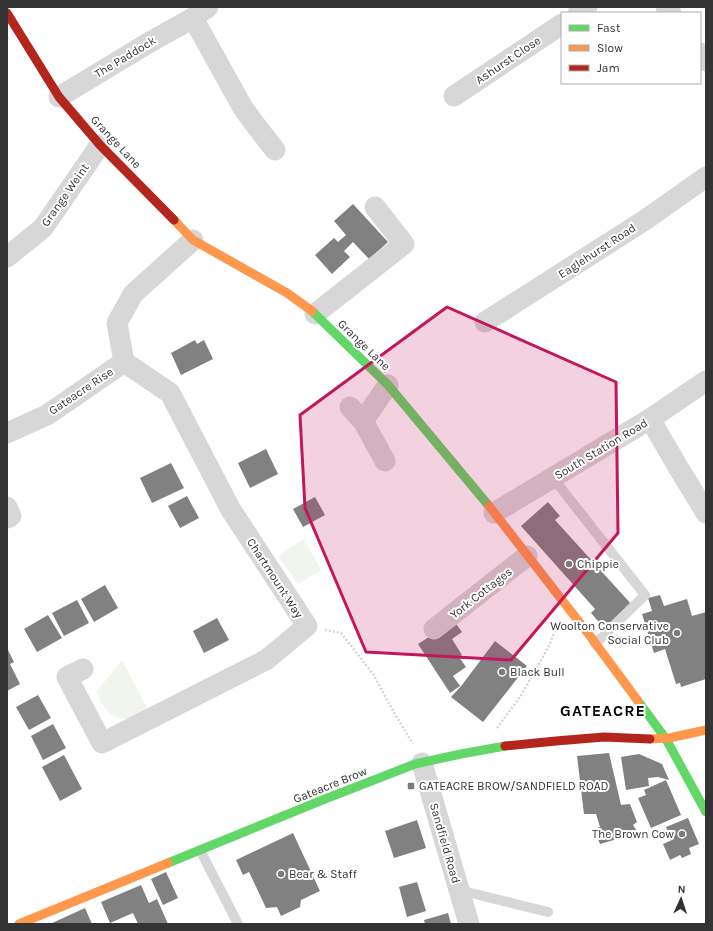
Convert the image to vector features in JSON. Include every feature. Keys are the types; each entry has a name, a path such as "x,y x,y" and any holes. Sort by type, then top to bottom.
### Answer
{"street":[{"name":"The Paddock","path":"59,97 200,12 243,108 275,150"},
{"name":"Grange Lane","path":"7,13 59,97 100,145 194,240 287,293 316,314 388,385 494,513 666,738 706,812"},
{"name":"Ashurst Close","path":"454,96 561,25"},
{"name":"Grange Weint","path":"7,257 43,228 100,145"},
{"name":"Eaglehurst Road","path":"486,322 645,220 706,177"},
{"path":"316,314 404,244 375,207"},
{"name":"Gateacre Rise","path":"7,433 47,415 124,362 117,323 133,294 194,240"},
{"name":"Chartmount Way","path":"83,669 67,676 102,743 266,660 307,626 231,510 170,393 124,362"},
{"name":"South Station Road","path":"494,513 650,419 706,381"},
{"path":"385,461 356,414 388,385"},
{"path":"650,419 706,513"},
{"path":"7,507 11,516 7,518"},
{"name":"York Cottages","path":"434,630 527,556"},
{"name":"Gateacre Brow","path":"19,924 324,799 415,764 419,756 428,760 515,745 605,737 666,738 706,730"},
{"name":"Sandfield Road","path":"419,756 468,924"}],"lane":[{"path":"553,478 645,595 595,644"},
{"path":"200,850 238,924"},
{"path":"459,890 548,912"}],"path":[{"path":"497,728 520,697 548,648 565,605"},
{"path":"307,626 341,633 373,674 419,756"}],"highlighted area":[{"path":"447,307 616,382 618,533 511,660 366,652 305,508 300,415"}],"shaded area":[{"path":"304,539 321,570 298,584 278,556"},
{"path":"122,660 147,708 136,716 129,718 116,717 106,710 97,691"}],"building":[{"path":"353,204 388,242 369,259 353,242 344,251 350,257 332,274 315,255 334,238 338,242 346,235 334,221"},
{"path":"195,340 197,344 204,340 213,359 181,375 171,353"},
{"path":"266,449 278,474 250,488 238,463"},
{"path":"171,463 184,488 152,503 140,478"},
{"path":"187,496 199,518 180,528 168,506"},
{"path":"315,497 325,515 303,527 293,509"},
{"path":"548,502 560,516 555,520 632,605 605,629 591,613 595,609 521,526"},
{"path":"105,585 118,608 94,622 81,599"},
{"name":"Woolton Conservative Social Club","path":"660,595 664,606 687,599 692,616 706,612 706,679 681,687 680,683 676,684 665,649 654,653 642,614 652,611 648,598"},
{"path":"77,600 89,623 64,636 52,613"},
{"path":"48,615 62,638 37,652 24,629"},
{"path":"217,618 229,640 204,653 193,631"},
{"path":"454,621 462,632 452,639 462,655 459,657 466,667 453,676 460,686 450,693 418,644"},
{"path":"495,641 527,666 483,722 451,697 462,685"},
{"path":"7,648 14,662 10,664 20,684 7,691"},
{"path":"38,695 51,718 29,730 16,707"},
{"path":"53,724 66,748 43,760 31,736"},
{"path":"609,753 621,805 630,804 637,822 633,825 638,833 600,844 594,829 600,827 596,814 584,814 577,756"},
{"path":"639,754 662,764 669,780 658,777 648,778 649,786 626,790 621,757"},
{"path":"64,755 82,789 60,801 42,767"},
{"path":"666,780 681,815 651,828 638,798 646,795 644,790"},
{"name":"The Brown Cow","path":"688,818 699,844 689,848 691,854 682,858 680,855 670,860 663,844 672,840 666,827"},
{"path":"417,820 426,848 394,858 385,831"},
{"name":"Bear & Staff","path":"293,833 320,891 301,900 300,907 281,916 277,907 266,908 249,872 243,875 236,860"},
{"path":"166,872 178,898 163,905 151,879"},
{"path":"417,882 426,911 407,917 399,887"},
{"path":"141,885 149,903 157,899 168,924 138,924 133,913 110,923 101,902"},
{"path":"85,908 92,924 50,924"},
{"path":"448,913 451,924 425,924 424,920"}],"traffic: fast":[{"path":"312,311 388,385 489,506"},
{"path":"638,701 666,739 706,812"},
{"path":"168,863 415,764 505,746"}],"traffic: slow":[{"path":"174,220 193,240 287,293 312,311"},
{"path":"489,506 590,636 638,701"},
{"path":"650,739 669,738 706,730"},
{"path":"19,924 168,863"}],"traffic: jam":[{"path":"7,13 59,97 100,145 174,220"},
{"path":"505,746 604,737 650,739"}],"place":[{"name":"Chippie","path":"569,564"},
{"name":"Woolton Conservative Social Club","path":"677,633"},
{"name":"Black Bull","path":"502,672"},
{"name":"GATEACRE BROW/SANDFIELD ROAD","path":"411,786"},
{"name":"The Brown Cow","path":"682,834"},
{"name":"Bear & Staff","path":"281,874"}],"district":[{"name":"GATEACRE","path":"603,710"}]}
